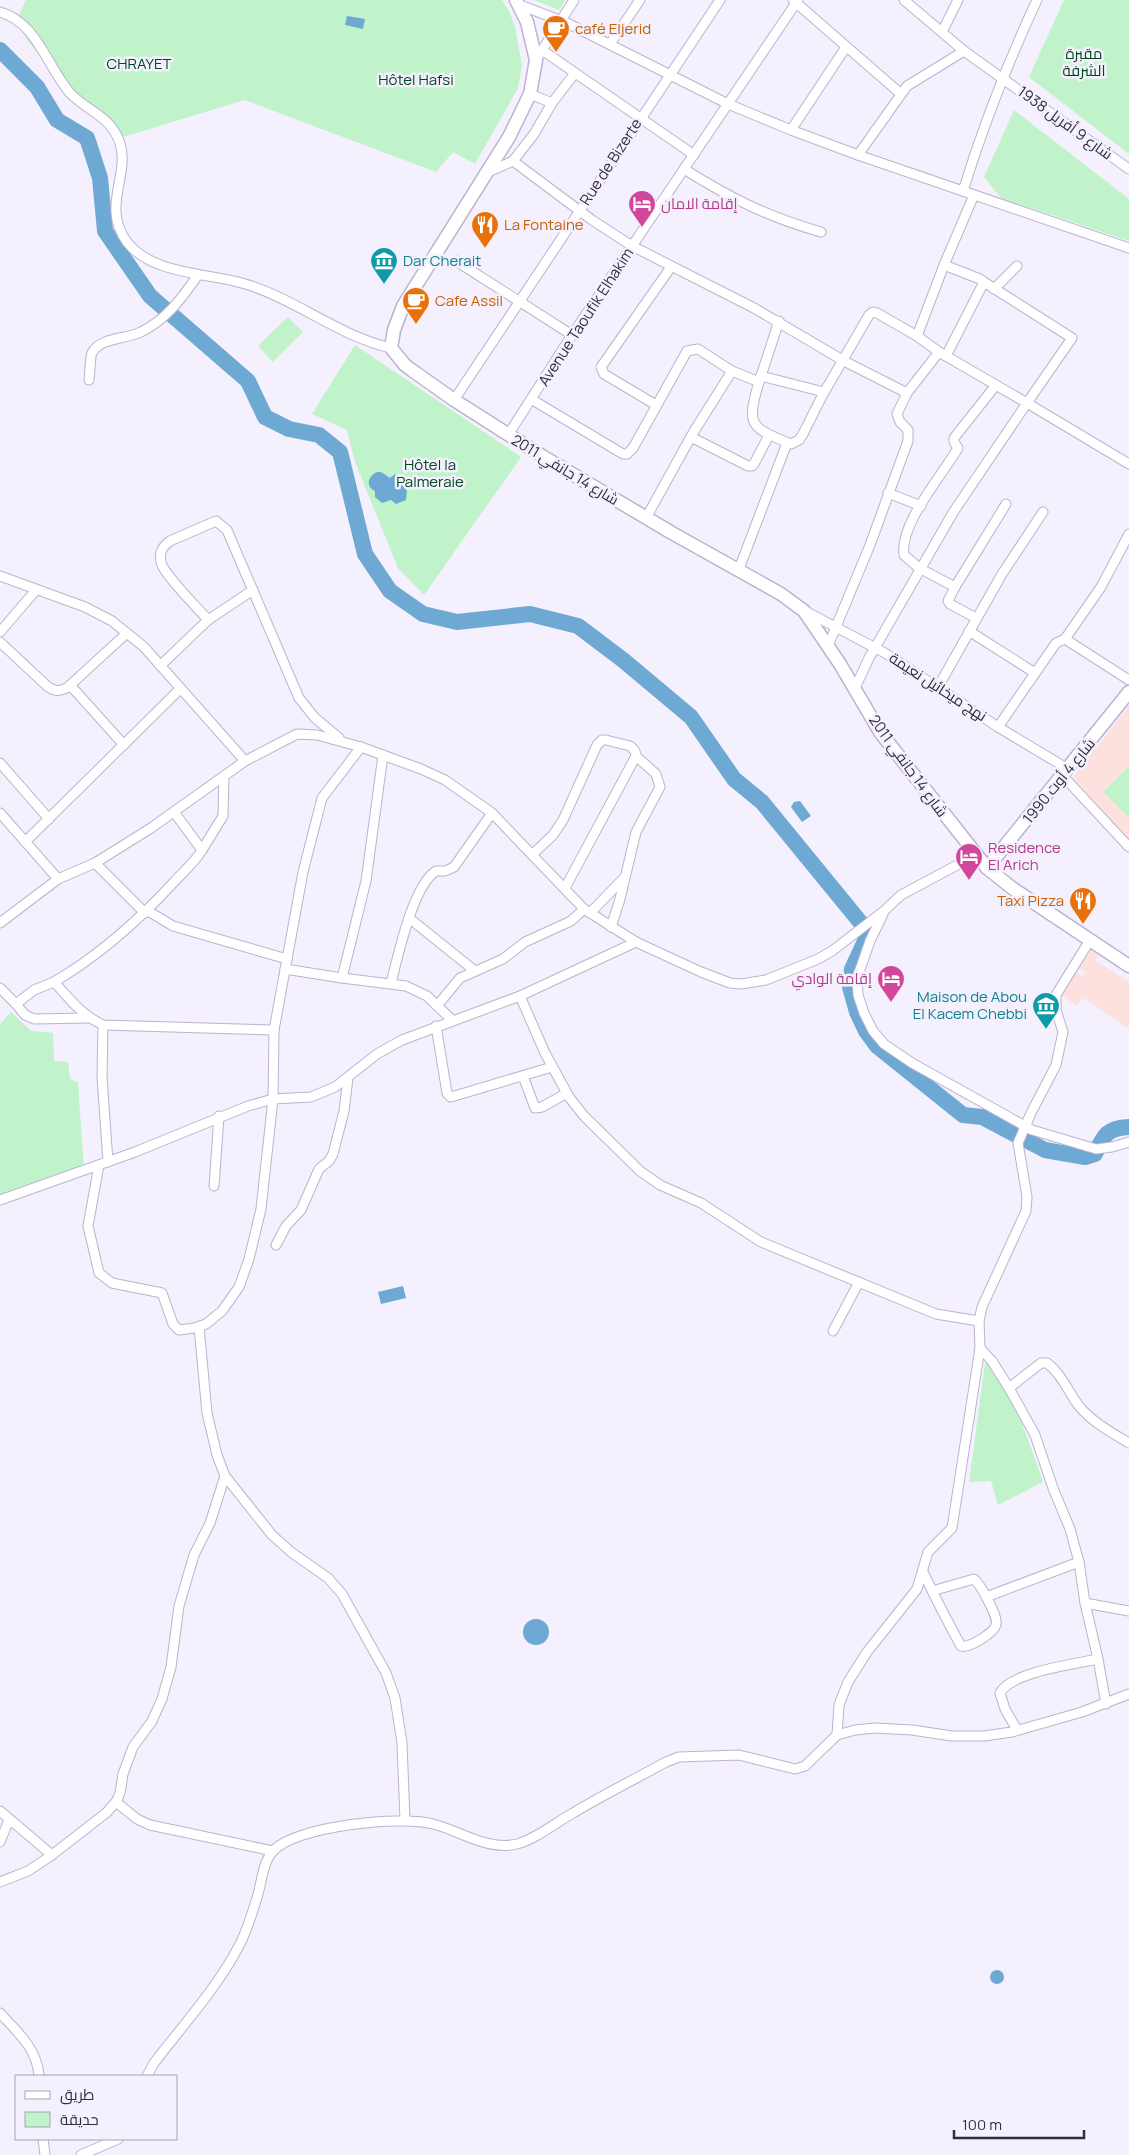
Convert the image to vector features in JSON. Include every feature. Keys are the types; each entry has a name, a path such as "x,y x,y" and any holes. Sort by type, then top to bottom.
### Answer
{"main road":[{"path":"391,348 394,330 403,306 509,137 530,94 539,55 518,2"},
{"name":"شارع 14 جانفي 2011","path":"391,348 405,365 508,435 646,518 782,594 804,611 828,646 880,732 977,857 1012,888 1129,966"},
{"name":"شارع 4 أوت 1990","path":"991,871 1129,692"}],"street":[{"path":"574,0 539,55 575,73 694,155"},
{"path":"610,44 640,0"},
{"name":"Rue de Bizerte","path":"454,400 640,117 720,0"},
{"name":"شارع 9 أفريل 1938","path":"904,0 964,51 1129,169"},
{"path":"942,32 958,0"},
{"path":"963,191 1002,77 1037,0"},
{"path":"796,1 901,94"},
{"name":"Avenue Taoufik Elhakim","path":"508,435 572,335 796,1"},
{"path":"518,2 610,44 728,104 790,130 858,156 1129,248"},
{"path":"0,12 22,23 39,45 61,82 72,95 104,118 115,134 122,156 116,196 118,226 127,242 136,252 146,259 198,275 241,283 270,293 359,338 391,348"},
{"path":"790,130 846,47"},
{"path":"858,156 908,86 964,51"},
{"path":"486,173 513,161 534,134 552,103 575,73"},
{"path":"530,94 552,103"},
{"path":"513,161 579,210 632,246 779,321 844,361 908,394"},
{"path":"684,168 724,194 764,214 821,232"},
{"path":"917,336 944,265 974,195"},
{"path":"456,261 572,335"},
{"path":"854,688 875,647 954,511 1072,338 980,279 944,265"},
{"path":"656,405 604,374 601,367 670,266"},
{"path":"994,289 1017,266"},
{"path":"89,380 92,354 98,347 140,333 162,320 180,302 198,275"},
{"path":"828,646 908,441 908,430 900,422 897,414 908,394 962,328 984,282"},
{"path":"779,321 760,379 752,412 757,428 787,443 791,444 799,440 866,318 873,312 917,336 942,354 1129,464"},
{"path":"531,399 623,454 627,454 633,448 683,358 691,349 702,351 732,371 760,379 824,392"},
{"path":"646,518 691,437 732,371"},
{"path":"955,587 907,560 902,548 903,541 921,506 958,448 954,438 996,385"},
{"path":"691,437 748,466 752,466 769,435"},
{"path":"739,569 787,443"},
{"path":"888,493 921,506"},
{"path":"976,618 950,604 948,601 1006,504"},
{"path":"938,687 1002,574 1043,512"},
{"path":"208,620 162,568 160,552 163,546 216,520 227,530 299,698 314,718 346,743"},
{"path":"998,727 1056,643 1065,639 1100,587 1129,534"},
{"path":"0,576 85,607 112,621 128,633 245,761"},
{"path":"0,632 36,590"},
{"path":"160,666 208,620 253,590"},
{"name":"نهج ميخائيل نعيمة","path":"804,611 875,647 1065,773 1129,848"},
{"path":"969,631 1035,673"},
{"path":"0,642 54,690 59,691 70,685 128,633"},
{"path":"1065,639 1129,680"},
{"path":"70,685 124,745"},
{"path":"25,842 180,689"},
{"path":"2,918 58,879 95,863 174,812 245,761 297,734 317,735 361,747 445,780 492,813 587,911 636,942 716,978 741,984 766,980 796,969 832,951 884,911 901,895 961,863 977,857"},
{"path":"533,854 553,835 563,820 597,745 602,740 630,746 635,751 636,756 656,774 660,787 636,832 611,927"},
{"path":"99,1165 88,1226 99,1273 112,1283 162,1293 176,1328 199,1327 213,1320 231,1300 239,1287 250,1258 261,1209 273,1099 274,1030 286,959 320,805 326,792 361,747"},
{"path":"342,978 366,881 383,755"},
{"path":"565,888 636,756"},
{"path":"0,763 49,819"},
{"path":"16,1004 34,990 54,982 85,963 116,939 146,912 197,858 223,816 224,776"},
{"path":"174,812 202,850"},
{"path":"391,983 409,918 430,875 436,871 450,870 454,866 492,813"},
{"path":"2,820 25,842 58,879"},
{"path":"95,863 146,912 173,926 286,959"},
{"path":"437,1006 457,981 503,959 521,945 587,911 624,878"},
{"path":"884,911 870,941 857,978 858,995 873,1031 884,1044 1023,1130 1096,1149 1129,1142"},
{"path":"409,918 475,971"},
{"path":"837,1735 839,1705 848,1682 867,1652 917,1589 923,1572 925,1557 949,1533 954,1521 980,1348 979,1320 985,1296 1026,1211 1027,1197 1018,1144 1023,1130 1056,1065 1063,1032 1056,1010 1056,995 1090,940"},
{"path":"0,1200 108,1162 219,1116 273,1099 311,1097 348,1078 386,1048 436,1026 520,996 636,942"},
{"path":"285,969 391,983 418,991 452,1020"},
{"path":"54,982 88,1018 103,1025 274,1030"},
{"path":"0,988 25,1016 34,1019 88,1018"},
{"path":"520,996 552,1067 567,1094 584,1116 627,1159 660,1185 692,1198 761,1242 936,1314 979,1320"},
{"path":"103,1025 102,1104 108,1162"},
{"path":"436,1026 448,1096 455,1096 552,1067"},
{"path":"523,1076 535,1108 542,1107 567,1094"},
{"path":"276,1246 286,1226 301,1210 320,1169 329,1161 333,1154 344,1110 348,1078"},
{"path":"214,1186 219,1116"},
{"path":"833,1331 859,1282"},
{"path":"199,1327 207,1413 224,1476 272,1536 328,1578 342,1594 386,1673 395,1698 402,1743 405,1820"},
{"path":"980,1348 992,1361 1035,1435 1052,1488 1070,1529 1079,1562 1085,1603 1106,1704"},
{"path":"1009,1388 1041,1363 1047,1363 1057,1372 1080,1408 1095,1421 1129,1443"},
{"path":"1,1879 28,1871 106,1813 116,1802 120,1793 123,1774 133,1747 152,1721 162,1699 171,1667 182,1598 194,1555 210,1523 224,1476"},
{"path":"986,1598 1079,1562"},
{"path":"923,1572 932,1592 963,1647 971,1646 997,1624 978,1582 974,1579 932,1592"},
{"path":"1085,1603 1129,1611"},
{"path":"1018,1730 1000,1693 1009,1682 1028,1674 1098,1659"},
{"path":"148,2075 154,2063 224,1971 240,1945 248,1928 268,1858 273,1851 290,1840 323,1830 369,1822 405,1820 432,1823 502,1846 519,1843 672,1759 738,1755 795,1769 805,1766 837,1735 855,1730 874,1728 912,1730 952,1736 984,1736 1018,1730 1106,1704 1129,1694"},
{"path":"116,1802 137,1819 150,1825 273,1851"},
{"path":"0,1811 52,1854"},
{"path":"0,1842 9,1820"},
{"path":"0,2013 30,2046 39,2075"},
{"path":"43,2140 45,2155"},
{"path":"81,2155 116,2140"}],"shaded area":[{"path":"1129,706 1129,841 1073,777"},
{"path":"1091,950 1098,955 1095,960 1129,982 1129,1029 1083,998 1077,1006 1061,995 1076,972 1083,977 1086,972 1079,968"}],"green space":[{"path":"26,0 502,0 509,11 515,27 522,65 518,88 475,164 453,152 436,172 245,100 113,140 110,131 58,80 25,37 16,20"},
{"path":"534,0 565,0 559,10"},
{"name":"مقبرة الشرفة","path":"1064,0 1129,0 1129,154 1029,77"},
{"path":"1014,110 1129,199 1129,241 1001,198 984,177"},
{"path":"288,317 303,332 273,362 258,346"},
{"name":"Hôtel la Palmeraie","path":"355,345 521,457 424,595 398,568 355,462 347,430 312,414"},
{"path":"1129,766 1129,818 1103,792"},
{"path":"11,1012 31,1031 53,1033 54,1061 68,1062 70,1079 78,1082 84,1171 0,1204 0,1024"},
{"path":"985,1363 991,1366 1021,1420 1043,1482 998,1505 991,1481 969,1482"}],"water":[{"path":"347,16 365,19 363,29 345,25"},
{"path":"381,472 390,478 395,474 400,478 397,483 403,485 407,491 406,500 396,504 391,500 382,503 375,497 375,491 370,486 369,481 371,476"},
{"path":"800,801 811,816 802,822 791,807 794,802"},
{"path":"403,1286 406,1298 381,1304 378,1292"},
{"path":"536,1619 546,1622 549,1632 546,1642 536,1645 526,1642 523,1632 526,1622"},
{"path":"997,1970 1002,1972 1004,1977 1002,1982 997,1984 992,1982 990,1977 992,1972"}],"waterway":[{"path":"0,50 37,87 57,120 87,138 100,178 105,231 150,296 248,381 265,417 289,429 319,435 340,452 365,554 390,591 423,614 457,622 530,614 578,626 623,660 691,717 734,779 762,802 861,923 865,932 865,941 852,969 850,987 857,1012 866,1031 877,1046 963,1115 982,1117 1045,1150 1085,1157 1095,1154 1104,1137 1111,1131 1129,1127"}],"place":[{"name":"café Eljerid","path":"556,53"},
{"name":"إقامة الامان","path":"642,228"},
{"name":"La Fontaine","path":"485,249"},
{"name":"Dar Cherait","path":"384,285"},
{"name":"Cafe Assil","path":"416,325"},
{"name":"Residence El Arich","path":"969,881"},
{"name":"Taxi Pizza","path":"1083,925"},
{"name":"إقامة الوادي","path":"891,1003"},
{"name":"Maison de Abou El Kacem Chebbi","path":"1046,1030"}],"park label":[{"name":"CHRAYET","path":"139,64"},
{"name":"Hôtel Hafsi","path":"416,80"}]}
